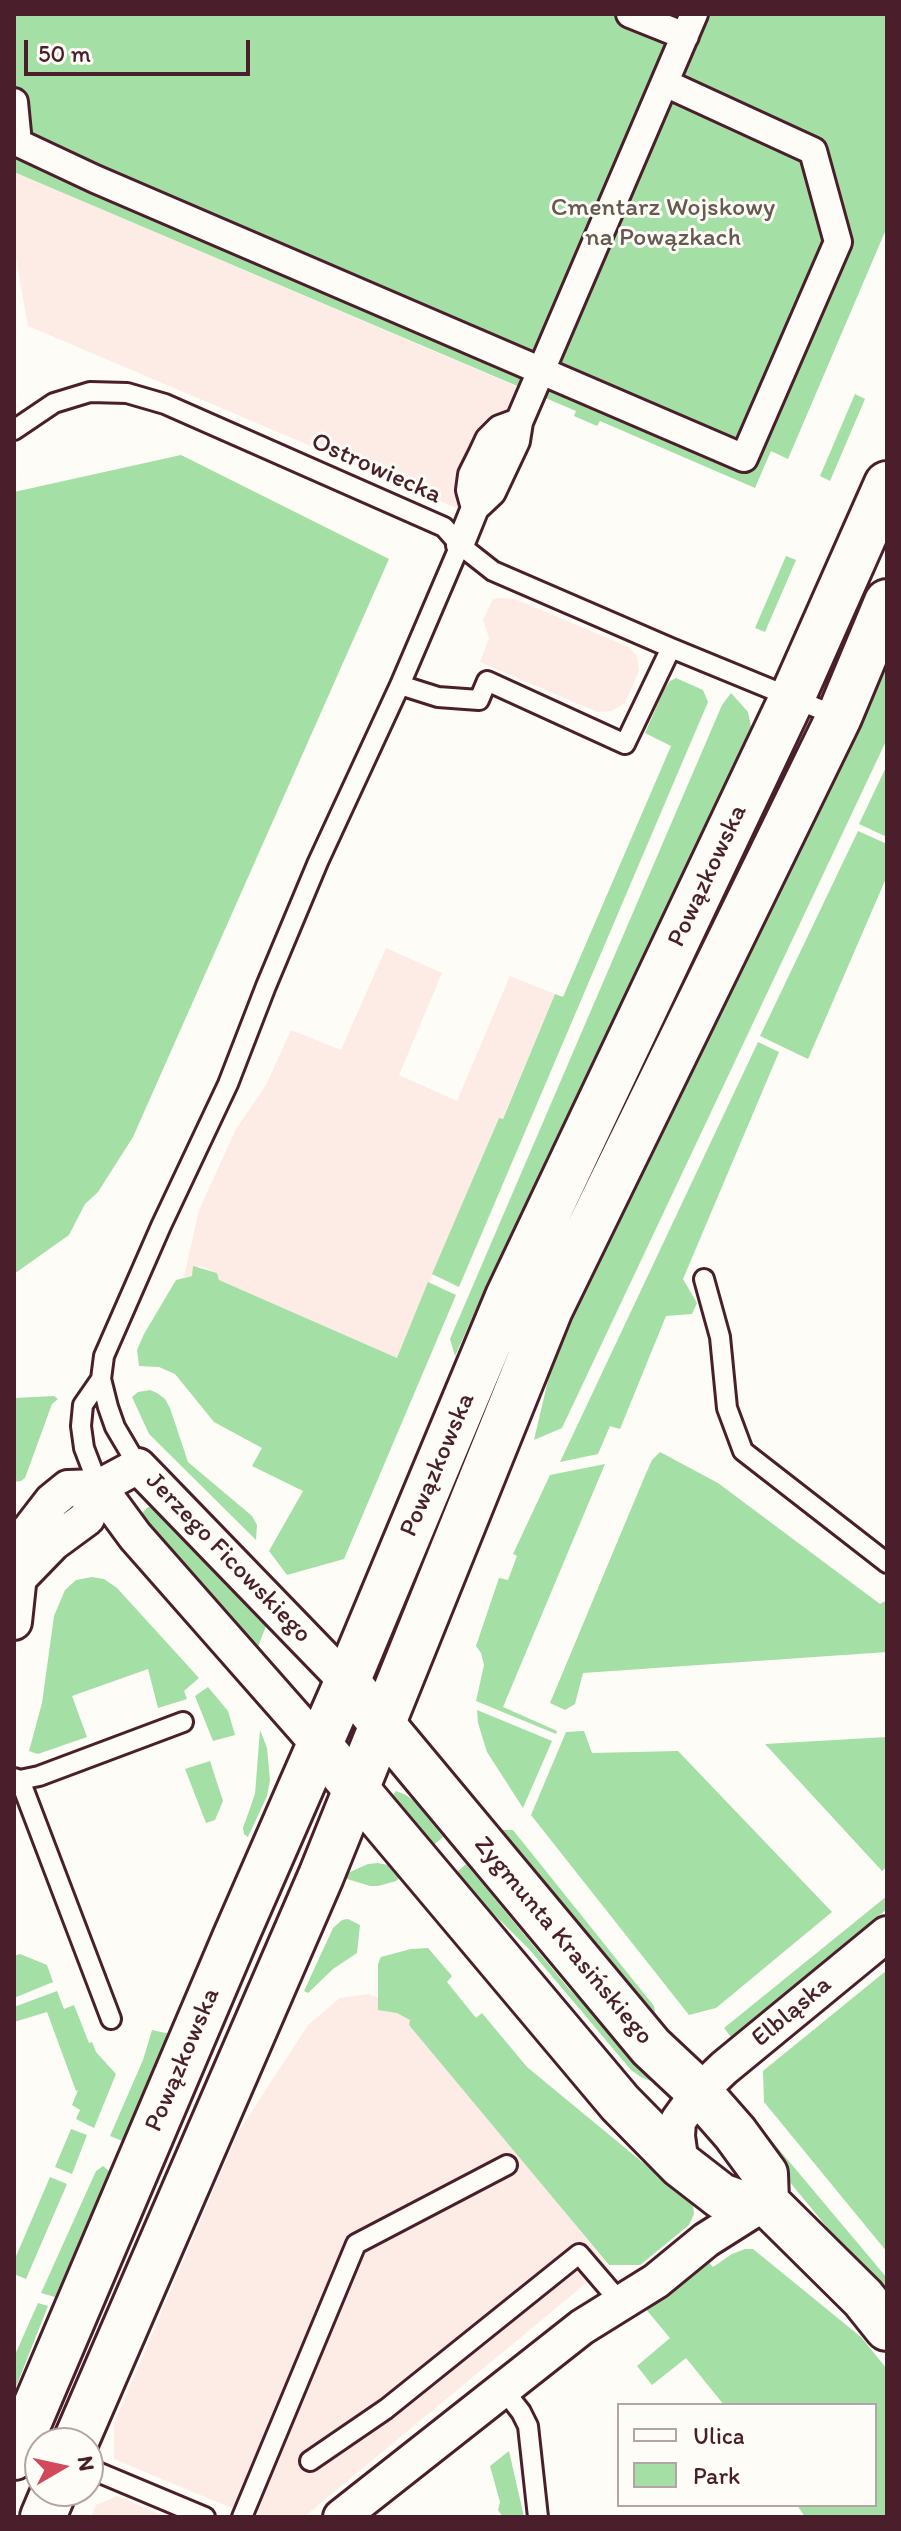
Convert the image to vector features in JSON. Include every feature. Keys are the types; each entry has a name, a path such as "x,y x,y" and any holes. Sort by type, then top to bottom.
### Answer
{"main road":[{"name":"Powązkowska","path":"14,2457 347,1682 508,1297 792,698 887,484"},
{"name":"Powązkowska","path":"82,2427 356,1791 550,1309 839,717 887,602"},
{"name":"Zygmunta Krasińskiego","path":"347,1682 651,2047 699,2092 735,2133 765,2174 766,2202"},
{"path":"319,1745 620,2103 681,2165 721,2196 743,2204 766,2202 863,2298 887,2328"}],"street":[{"path":"460,545 475,508 492,492 516,441 519,422 690,25 630,14"},
{"path":"14,102 16,142 95,179 744,458 838,242 813,151 665,83"},
{"name":"Jerzego Ficowskiego","path":"319,1745 135,1536 99,1487 138,1466 347,1682"},
{"path":"14,1622 21,1576 53,1543 87,1518 99,1487"},
{"name":"Elbląska","path":"699,2092 887,1934"},
{"path":"558,2030 598,2060 619,2086 640,2103 670,2111 699,2092"},
{"path":"681,2165 678,2121 699,2092"},
{"path":"341,2517 582,2327 656,2281 706,2240 766,2202"}],"lane":[{"name":"Ostrowiecka","path":"14,430 54,403 90,392 127,393 165,404 444,527 460,545 493,571 839,717"},
{"path":"138,1466 115,1427 101,1379 104,1356 228,1084 318,862 400,685 460,545"},
{"path":"400,685 438,697 479,700 487,681 625,744 671,648"},
{"path":"704,1279 720,1337 727,1408 743,1451 887,1563"},
{"path":"99,1487 84,1448 81,1426 83,1405 101,1379"},
{"path":"111,2019 17,1779 39,1776 183,1722"},
{"path":"242,2517 356,2244 507,2165"},
{"path":"310,2461 386,2409 579,2254 621,2303"},
{"path":"503,2389 528,2426 538,2517"},
{"path":"104,2475 205,2517"}],"shaded area":[{"path":"14,172 520,388 459,509 28,326 14,248"},
{"path":"493,599 515,599 629,647 637,656 639,671 625,703 612,711 597,712 480,662 489,638 483,620"},
{"path":"386,948 442,973 399,1075 457,1101 510,976 555,994 502,1120 498,1119 398,1359 219,1280 217,1273 206,1268 199,1266 192,1276 184,1277 199,1210 236,1129 266,1085 291,1030 341,1050"},
{"path":"369,1994 412,2013 514,2150 608,2265 304,2517 253,2517 114,2459 114,2424 239,2131 308,2025 340,1998"},
{"path":"117,2496 166,2517 91,2517 95,2507 104,2507 104,2502"}],"green space":[{"name":"Cmentarz Wojskowy na Powązkach","path":"14,14 887,14 887,227 788,459 771,451 755,488 600,421 597,426 574,416 576,411 14,172"},
{"path":"855,394 865,399 830,481 820,476"},
{"path":"181,455 389,559 133,1137 98,1192 85,1204 69,1235 14,1274 14,492"},
{"path":"786,556 796,560 765,632 755,628"},
{"path":"887,652 887,739 562,1428 534,1440 553,1359 566,1325"},
{"path":"676,678 703,690 708,702 459,1287 432,1274 499,1118 503,1119 555,994 563,997 671,746 645,733 664,690"},
{"path":"731,693 748,712 752,732 750,743 455,1356 450,1339 722,705"},
{"path":"887,765 887,837 859,824"},
{"path":"858,831 887,844 887,876 808,1059 760,1036"},
{"path":"758,1042 779,1052 683,1279 697,1303 692,1314 666,1316 620,1429 610,1426 598,1454 560,1462"},
{"path":"193,1266 217,1273 219,1280 397,1358 428,1282 456,1295 344,1559 287,1575 269,1551 303,1491 252,1466 262,1448 214,1422 175,1374 159,1367 139,1366 137,1350 144,1334 176,1280 192,1276"},
{"path":"150,1390 165,1399 170,1408 188,1462 252,1516 257,1525 256,1540 149,1434 132,1397 138,1392"},
{"path":"54,1396 58,1399 52,1404 25,1478 14,1482 14,1398"},
{"path":"660,1452 718,1483 880,1604 887,1600 887,1652 583,1673 575,1704 565,1710 550,1703 644,1478 652,1460"},
{"path":"605,1464 503,1707 557,1731 556,1734 476,1701 484,1665 476,1646 499,1578 508,1580 517,1556 513,1554 550,1475"},
{"path":"148,1507 156,1508 269,1618 258,1647 144,1520 143,1512"},
{"path":"92,1577 104,1579 117,1588 199,1678 184,1691 187,1699 158,1708 148,1669 72,1696 87,1737 38,1754 29,1751 42,1703 54,1616 65,1590 76,1580"},
{"path":"208,1687 228,1711 235,1735 213,1741 195,1696"},
{"path":"477,1710 552,1741 523,1808 487,1752"},
{"path":"260,1730 267,1748 270,1780 267,1796 248,1837 243,1828 255,1794"},
{"path":"584,1731 592,1753 678,1751 832,1912 716,2008 689,2015 531,1815 566,1732"},
{"path":"887,1737 887,1867 882,1871 765,1744"},
{"path":"210,1761 223,1801 215,1820 206,1823 185,1769"},
{"path":"396,1791 414,1801 443,1837 430,1848 394,1800"},
{"path":"513,1830 654,2006 657,2024 499,1832"},
{"path":"378,1863 405,1873 396,1881 378,1886 344,1878 368,1864"},
{"path":"466,1864 569,1989 660,2085 631,2070 529,1949 454,1875"},
{"path":"887,1896 887,1909 731,2037 724,2028"},
{"path":"348,1919 360,1925 357,1953 333,1969 308,1993 304,1991 333,1928"},
{"path":"428,1948 452,1976 447,1982 476,2018 482,2013 527,2067 693,2204 694,2214 689,2225 640,2265 609,2265 409,2025 410,2020 397,2013 378,2010 378,1964 381,1957"},
{"path":"20,1954 47,1965 53,1982 14,1998 14,1956"},
{"path":"887,1970 887,2252 764,2102 763,2071"},
{"path":"57,1991 64,2009 74,2005 89,2043 92,2042 96,2052 116,2074 94,2128 76,2119 80,2110 72,2105 78,2090 47,2012 14,2022 14,2007"},
{"path":"152,2030 170,2034 160,2075 130,2144 110,2136 143,2060"},
{"path":"761,2128 887,2278 887,2300 751,2135"},
{"path":"71,2129 87,2135 72,2174 55,2167"},
{"path":"103,2166 109,2171 55,2297 41,2293 96,2171"},
{"path":"50,2177 67,2184 26,2279 14,2274 14,2261"},
{"path":"753,2249 861,2337 887,2369 887,2517 805,2517 798,2507 877,2507 877,2403 722,2403 686,2358 652,2385 637,2366 670,2338 644,2307 706,2259 713,2267 732,2254"},
{"path":"38,2303 48,2306 14,2392 14,2357"},
{"path":"509,2451 524,2517 503,2517 498,2510 500,2502 490,2466"}]}
